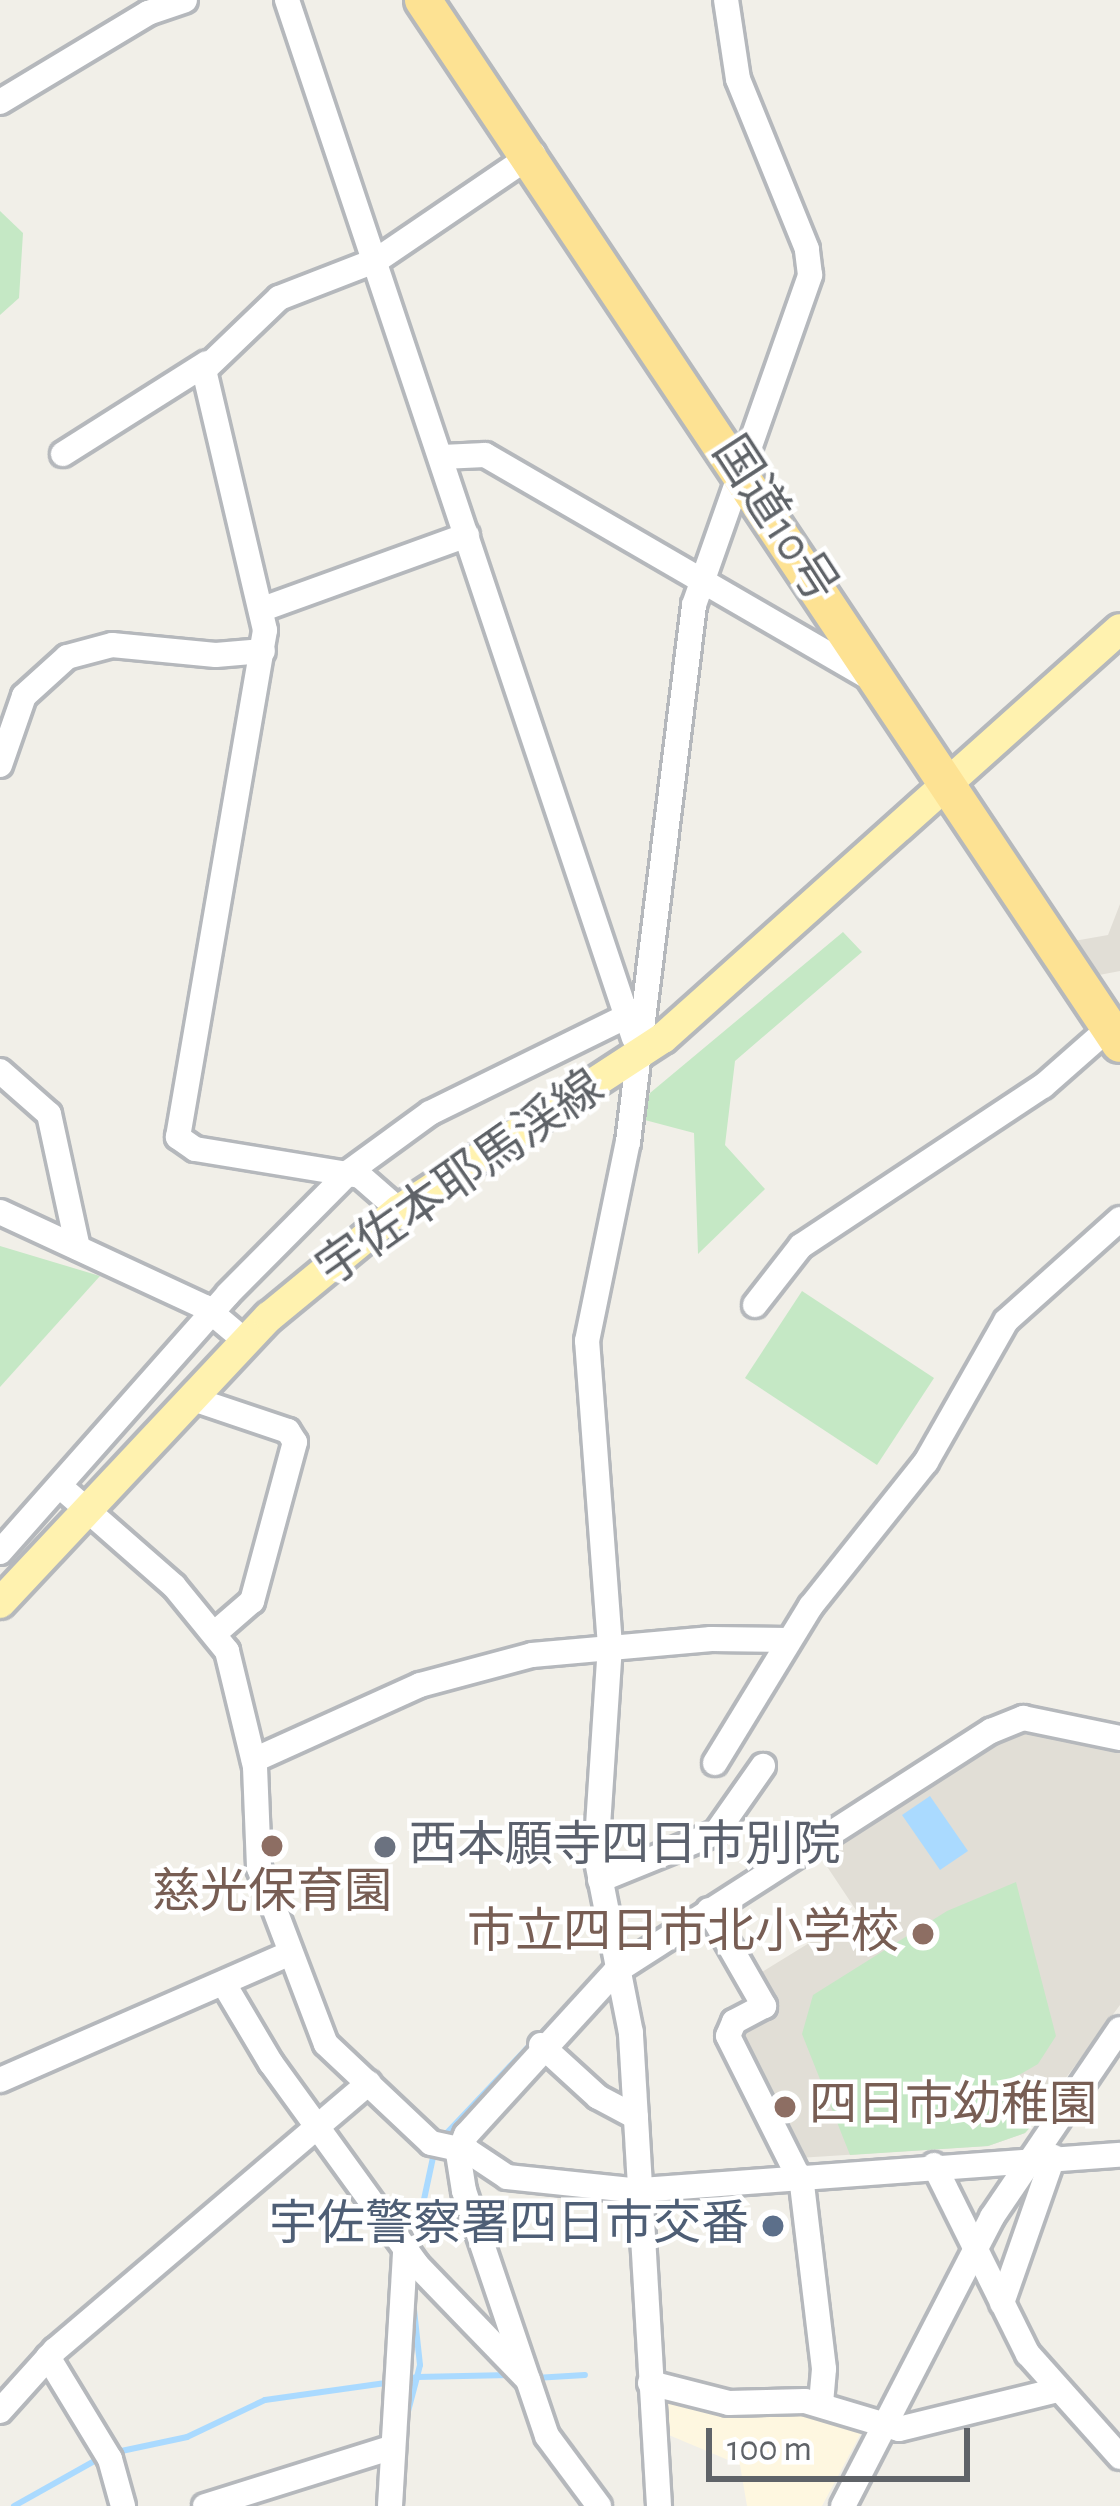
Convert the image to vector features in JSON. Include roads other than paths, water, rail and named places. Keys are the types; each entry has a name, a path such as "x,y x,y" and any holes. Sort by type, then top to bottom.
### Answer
{"highway":[{"name":"国道10号","path":"423,0 533,154 1114,1036"}],"main road":[{"name":"宇佐本耶馬渓線","path":"0,1603 244,1340 399,1210 637,1058 950,786 1120,628"}],"street":[{"path":"0,102 86,57 139,18 185,0"},
{"path":"287,0 628,1015 637,1058"},
{"path":"659,2506 636,2117 621,1959 600,1880 595,1832 610,1646 587,1341 628,1142 700,584 810,260 738,79 726,0"},
{"path":"64,454 207,363 278,298 376,260 533,154"},
{"path":"207,363 204,377 263,609 263,651 176,1126 195,1149 349,1172 380,1187 399,1210"},
{"path":"442,457 485,455 700,584 884,686"},
{"path":"263,609 467,535"},
{"path":"0,765 24,696 67,657 112,645 216,655 263,651"},
{"path":"0,1552 62,1488 214,1312 349,1172 430,1113 628,1015"},
{"path":"754,1305 801,1246 844,1222 1114,1036"},
{"path":"0,1071 50,1114 78,1248"},
{"path":"0,1212 214,1312 244,1340"},
{"path":"715,1763 789,1640 926,1462 1006,1321 1120,1219"},
{"path":"190,1398 288,1431 295,1442 252,1601 215,1634"},
{"path":"62,1488 215,1634 235,1673 254,1760 259,1868 320,2034 425,2140 459,2151 512,2179 640,2191 934,2164 1120,2155"},
{"path":"254,1760 420,1684 532,1655 610,1646 789,1640"},
{"path":"599,2506 557,2457 464,2191 459,2151 541,2045 621,1959 709,1910 1009,1721 1120,1738"},
{"path":"600,1880 716,1833 764,1766"},
{"path":"709,1910 764,2006 734,2022 728,2036 800,2176 824,2369 821,2405"},
{"path":"0,2080 289,1954"},
{"path":"224,1984 406,2250 531,2383"},
{"path":"843,2506 975,2248 1041,2157 1120,2029"},
{"path":"541,2045 598,2097 636,2117"},
{"path":"0,2411 47,2357 369,2083"},
{"path":"1002,2303 1041,2157"},
{"path":"934,2164 1002,2303 1058,2390 1120,2457"},
{"path":"390,2506 390,2448 404,2361 406,2250"},
{"path":"47,2357 110,2458 123,2506"},
{"path":"650,2383 729,2404 821,2405 885,2427 992,2412 1058,2390"},
{"path":"205,2506 390,2448"}],"water":[{"path":"930,1796 968,1851 940,1870 902,1815"}],"waterway":[{"path":"443,2137 603,1968"},
{"path":"414,2246 434,2153"},
{"path":"406,2379 417,2377 420,2365 413,2301"},
{"path":"406,2419 417,2377 510,2375"},
{"path":"535,2378 585,2375"},
{"path":"112,2453 187,2437 265,2400 393,2382"},
{"path":"14,2506 100,2458"}],"place":[{"name":"慈光保育園","path":"272,1846"},
{"name":"西本願寺四日市別院","path":"385,1847"},
{"name":"市立四日市北小学校","path":"923,1934"},
{"name":"四日市幼稚園","path":"785,2107"},
{"name":"宇佐警察署四日市交番","path":"773,2226"}]}
